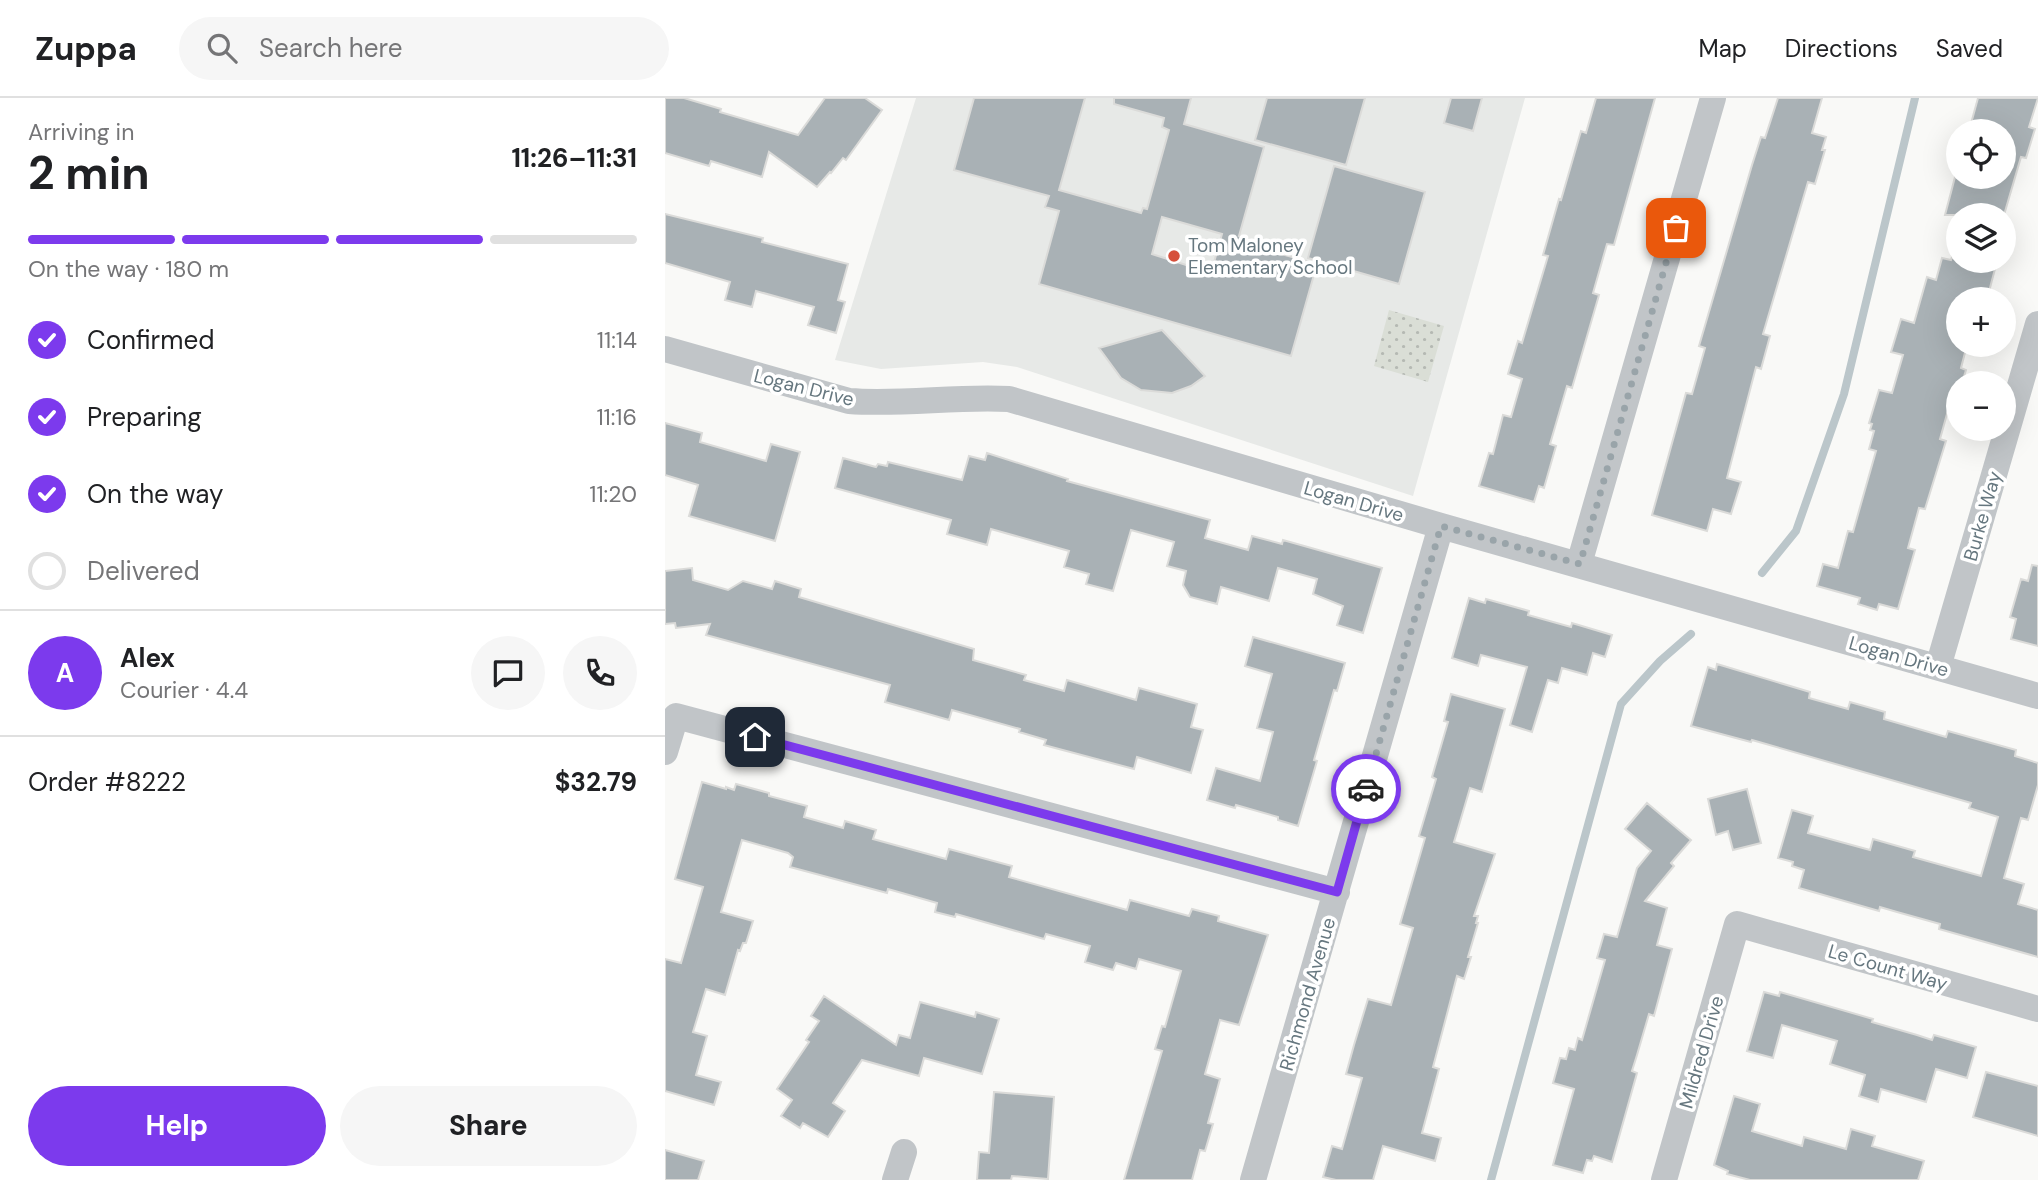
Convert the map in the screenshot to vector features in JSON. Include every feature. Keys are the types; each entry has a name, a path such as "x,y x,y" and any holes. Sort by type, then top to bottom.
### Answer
{"street":[{"path":"1580,564 1713,98"},
{"name":"Burke Way","path":"1938,667 2038,324"},
{"name":"Logan Drive","path":"665,349 849,401 870,403 975,397 1009,399 1441,526 2038,696"},
{"name":"Richmond Avenue","path":"1253,1180 1441,526"},
{"path":"665,752 676,716 1337,892"},
{"name":"Le Count Way","path":"1737,924 2038,1009"},
{"name":"Mildred Drive","path":"1664,1180 1737,924"},
{"path":"895,1180 904,1152"}],"shaded area":[{"name":"Tom Maloney Elementary School","path":"916,98 1525,98 1413,496 1017,367 983,362 881,369 835,360"},
{"path":"1389,310 1444,326 1428,382 1374,366"}],"building":[{"path":"665,98 684,98 721,109 720,112 798,135 825,98 865,98 882,110 846,160 843,158 817,187 769,152 762,177 711,161 709,166 665,153"},
{"path":"974,98 1085,98 1059,190 1141,213 1143,208 1147,209 1169,130 1162,127 1164,118 1114,104 1114,98 1191,98 1184,124 1264,147 1239,236 1244,237 1242,243 1317,264 1291,356 1039,284 1059,211 1045,207 1049,196 954,170","holes":["1162,217 1222,234 1211,273 1152,254"]},
{"path":"1267,98 1365,98 1346,165 1255,140"},
{"path":"1451,98 1482,98 1473,131 1444,123"},
{"path":"1596,98 1655,98 1614,245 1607,244 1593,293 1599,295 1572,388 1567,386 1550,444 1556,446 1544,488 1539,486 1534,502 1479,486 1489,453 1493,454 1503,415 1511,417 1522,379 1508,374 1518,341 1522,343 1548,256 1543,255 1559,199 1561,200 1581,131 1586,133"},
{"path":"1778,98 1822,98 1812,133 1826,137 1822,150 1825,150 1815,184 1808,182 1763,334 1770,336 1761,369 1756,367 1727,478 1741,482 1731,514 1713,509 1707,531 1652,515 1686,393 1692,394 1705,348 1699,346 1752,165 1761,137 1765,138"},
{"path":"1978,98 2038,98 2029,127 2035,129 2026,158 2021,157 2016,174 2016,119 1972,119"},
{"path":"1334,166 1425,192 1399,284 1308,258"},
{"path":"1952,189 2012,189 2008,203 1948,203"},
{"path":"665,214 763,238 762,242 848,264 838,300 845,302 836,333 808,325 814,307 756,291 752,307 725,300 730,282 665,263"},
{"path":"1942,258 1946,259 1946,273 1994,273 1990,287 1946,287 1946,357 1964,357 1961,368 1966,370 1946,371 1946,418 1940,439 1946,441 1925,509 1919,508 1908,548 1915,550 1898,609 1879,604 1877,610 1858,604 1860,598 1817,586 1823,564 1838,568 1848,531 1853,532 1876,451 1869,449 1874,431 1870,430 1872,424 1869,423 1879,390 1892,393 1903,355 1891,352 1901,319 1914,323 1927,277 1936,280"},
{"path":"1162,330 1205,376 1191,386 1172,393 1141,390 1121,378 1099,348"},
{"path":"665,423 702,433 700,442 766,461 771,444 800,452 775,541 689,516 698,485 665,475"},
{"path":"987,453 1068,479 1067,481 1210,520 1205,538 1248,550 1252,536 1282,544 1283,540 1382,568 1363,633 1337,625 1343,606 1313,594 1317,579 1278,568 1269,601 1221,587 1217,604 1190,597 1183,585 1186,571 1167,566 1174,542 1131,530 1113,591 1086,584 1089,574 1064,567 1069,551 991,529 987,545 947,534 951,520 835,488 843,458 876,467 878,464 887,466 888,462 962,480 969,456 985,460"},
{"path":"2032,565 2038,566 2038,646 2011,639 2016,619 2010,617 2021,579 2028,581"},
{"path":"692,568 693,580 728,590 743,581 772,589 775,581 801,589 799,597 974,649 973,660 1026,675 1024,680 1064,691 1067,680 1136,700 1139,688 1197,704 1191,727 1203,730 1191,773 1137,757 1134,769 1044,745 1046,740 1019,732 1020,729 952,710 949,720 885,702 890,685 706,635 710,624 676,628 675,623 665,624 665,571"},
{"path":"1469,598 1485,603 1486,599 1529,611 1528,615 1571,627 1572,623 1612,635 1605,657 1593,653 1587,675 1562,668 1558,683 1548,680 1532,732 1510,725 1527,667 1481,655 1478,666 1452,658"},
{"path":"1253,637 1345,663 1337,691 1334,690 1298,826 1278,820 1278,817 1236,805 1235,808 1207,800 1216,768 1260,781 1273,732 1257,728 1272,674 1245,666"},
{"path":"1717,664 1810,692 1809,698 1848,709 1850,702 1885,712 1884,719 1946,737 1948,731 2016,750 2015,756 2038,763 2038,785 2028,820 2021,818 2004,878 2024,884 2018,904 2038,910 2038,957 1939,929 1940,924 1880,907 1879,911 1799,888 1804,870 1792,866 1793,862 1778,858 1792,810 1813,816 1808,833 1870,850 1873,839 1915,851 1913,857 1981,876 1998,817 1969,808 1971,803 1752,740 1751,742 1691,726 1708,667 1716,670"},
{"path":"1451,694 1505,709 1482,792 1470,788 1454,842 1495,854 1474,916 1478,916 1478,923 1468,957 1471,957 1464,979 1457,976 1433,1067 1439,1069 1422,1133 1441,1138 1435,1161 1383,1146 1373,1180 1336,1180 1323,1177 1332,1146 1342,1149 1362,1078 1346,1074 1368,999 1391,1005 1413,928 1400,924 1425,838 1419,836 1436,779 1432,777 1448,722 1444,721"},
{"path":"702,782 734,790 736,784 769,793 769,796 807,806 804,817 843,828 845,821 876,830 873,839 946,859 949,849 1012,866 1009,877 1127,910 1130,900 1189,916 1192,909 1219,916 1218,921 1268,935 1239,1025 1220,1020 1205,1074 1220,1079 1208,1123 1213,1124 1205,1151 1200,1150 1192,1180 1124,1180 1162,1051 1155,1049 1162,1026 1165,1027 1181,971 1139,959 1136,969 1116,963 1113,970 1085,962 1090,946 1046,934 1044,939 956,914 955,917 935,912 937,903 888,889 887,893 790,867 793,857 788,853 742,840 721,912 753,921 746,943 738,950 725,995 706,989 693,1032 707,1036 696,1075 721,1082 714,1105 665,1091 665,959 681,963 703,887 675,879"},
{"path":"1747,789 1761,843 1733,850 1728,831 1716,835 1708,799"},
{"path":"1647,803 1691,840 1671,863 1674,866 1645,901 1667,908 1657,945 1672,949 1654,1016 1649,1014 1632,1071 1637,1073 1612,1162 1594,1156 1592,1161 1587,1160 1583,1173 1553,1165 1574,1089 1553,1083 1560,1058 1566,1059 1569,1048 1575,1050 1578,1038 1582,1040 1605,960 1597,958 1604,934 1617,937 1637,868 1651,851 1625,829"},
{"path":"1764,992 1779,996 1780,992 1873,1019 1872,1022 1932,1040 1934,1035 1976,1047 1967,1078 1936,1069 1926,1102 1881,1089 1878,1102 1859,1096 1865,1075 1830,1064 1837,1041 1782,1025 1773,1058 1747,1051"},
{"path":"824,996 896,1045 899,1035 910,1038 920,1002 975,1017 976,1012 999,1019 982,1074 924,1058 919,1076 862,1060 833,1103 845,1111 828,1137 803,1123 800,1128 781,1116 792,1100 777,1089 809,1042 806,1040 819,1021 811,1016"},
{"path":"1986,1072 2038,1086 2038,1136 1973,1117"},
{"path":"994,1092 1054,1097 1048,1179 1012,1176 1011,1180 977,1180 979,1152 989,1153"},
{"path":"1734,1096 1760,1104 1752,1131 1802,1146 1804,1137 1846,1149 1851,1129 1875,1136 1872,1146 1924,1161 1918,1180 1750,1180 1727,1174 1728,1171 1714,1165"},
{"path":"665,1150 704,1161 698,1180 665,1180"}],"waterway":[{"path":"1762,573 1796,531 1844,394 1915,98"},
{"path":"1491,1180 1621,704 1660,661 1691,634"}],"way so far":[{"path":"1366,789 1441,526 1580,564 1676,228"}],"place":[{"name":"Tom Maloney Elementary School","path":"1174,256"}],"route":[{"path":"755,737 1337,892 1366,789"}]}
